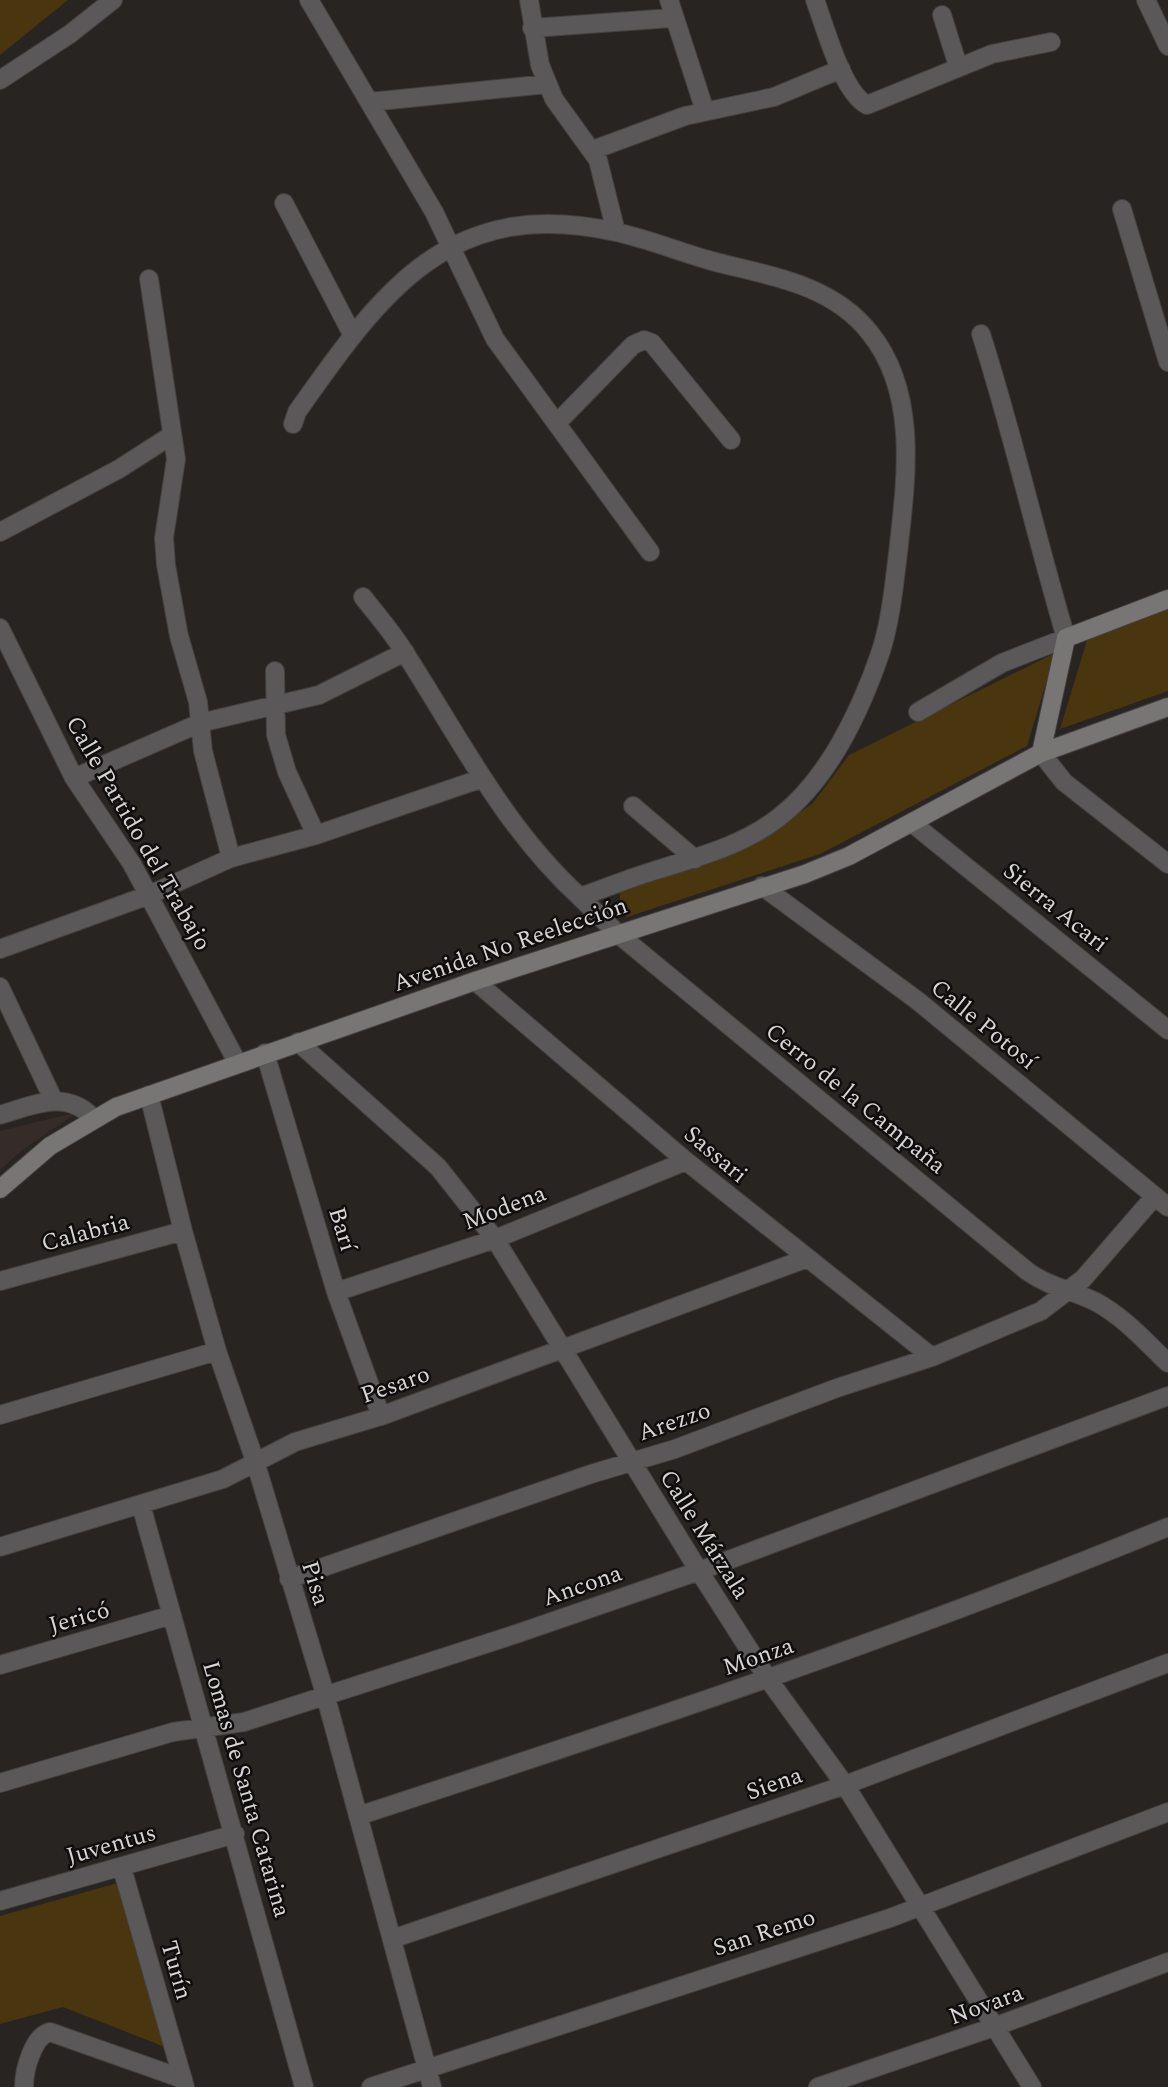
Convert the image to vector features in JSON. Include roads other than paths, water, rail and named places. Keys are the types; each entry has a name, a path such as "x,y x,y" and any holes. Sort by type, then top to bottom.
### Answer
{"street":[{"path":"0,80 70,34 113,0"},
{"path":"309,0 452,244 495,339 650,552"},
{"path":"529,0 532,28 547,84 564,113 593,150 602,174 616,232"},
{"path":"815,0 841,69 858,100 872,105 958,66 1013,48 1051,42"},
{"path":"1146,0 1168,46"},
{"path":"532,28 670,9 705,110"},
{"path":"942,15 958,66"},
{"path":"593,150 705,110 765,100 841,69"},
{"path":"370,102 547,84"},
{"path":"284,203 352,334"},
{"path":"1122,209 1168,362"},
{"path":"293,424 297,412 352,334 408,277 452,244 473,235 524,225 560,225 616,232 794,282 828,297 860,322 877,342 895,380 903,413 904,483 891,610 882,647 852,721 818,774 779,817 748,838 695,859 580,897"},
{"path":"149,279 176,459 164,538 166,565 179,636 198,702 203,751 232,858"},
{"path":"981,334 1009,421 1035,533 1066,639 1041,753 1065,782 1168,864"},
{"path":"557,423 632,345 644,340 652,344 731,440"},
{"path":"0,532 119,469 172,435"},
{"name":"Cerro de la Campaña","path":"363,597 405,652 483,778 539,856 618,934 1027,1270 1067,1293 1089,1299 1110,1311 1168,1363"},
{"path":"918,712 1002,663 1168,599"},
{"name":"Calle Partido del Trabajo","path":"0,628 74,778 149,895 237,1062"},
{"path":"74,778 200,723 275,707 338,687 405,652"},
{"path":"275,671 276,735 287,772 316,835"},
{"name":"Avenida No Reelección","path":"0,1189 50,1146 93,1118 237,1062 849,856 1041,753 1168,707"},
{"path":"0,949 149,895 232,858 316,835 483,778"},
{"path":"633,806 695,859"},
{"name":"Sierra Acari","path":"912,823 1168,1030"},
{"name":"Calle Potosí","path":"762,886 918,1001 1161,1202"},
{"name":"Sassari","path":"475,981 805,1259 932,1357"},
{"path":"0,987 54,1101"},
{"name":"Calle Márzala","path":"298,1042 438,1167 495,1239 699,1571 768,1679 845,1785 1032,2087"},
{"name":"Barí","path":"265,1053 336,1292 380,1416"},
{"name":"Pisa","path":"149,1095 217,1351 255,1461 325,1694 432,2087"},
{"path":"0,1115 54,1101 74,1102 93,1118"},
{"name":"Modena","path":"336,1292 495,1239 686,1161"},
{"name":"Arezzo","path":"289,1579 383,1544 631,1462 932,1357 1041,1311 1067,1293 1161,1202"},
{"name":"Calabria","path":"0,1281 183,1231"},
{"name":"Pesaro","path":"0,1547 223,1479 295,1442 380,1416 805,1259"},
{"path":"0,1415 217,1351"},
{"name":"Ancona","path":"0,1783 204,1726 244,1722 516,1634 699,1571 1168,1396"},
{"name":"Lomas de Santa Catarina","path":"141,1505 235,1834 303,2087"},
{"name":"Monza","path":"358,1816 768,1679 1039,1580 1168,1527"},
{"name":"Jericó","path":"0,1665 172,1615"},
{"name":"Siena","path":"392,1939 845,1785 1168,1663"},
{"name":"San Remo","path":"371,2087 919,1908 1168,1812"},
{"name":"Juventus","path":"0,1901 235,1834"},
{"name":"Turín","path":"122,1868 184,2083"},
{"name":"Novara","path":"818,2087 994,2027 1168,1962"},
{"path":"24,2087 36,2044 43,2034 56,2034 184,2083"}]}
